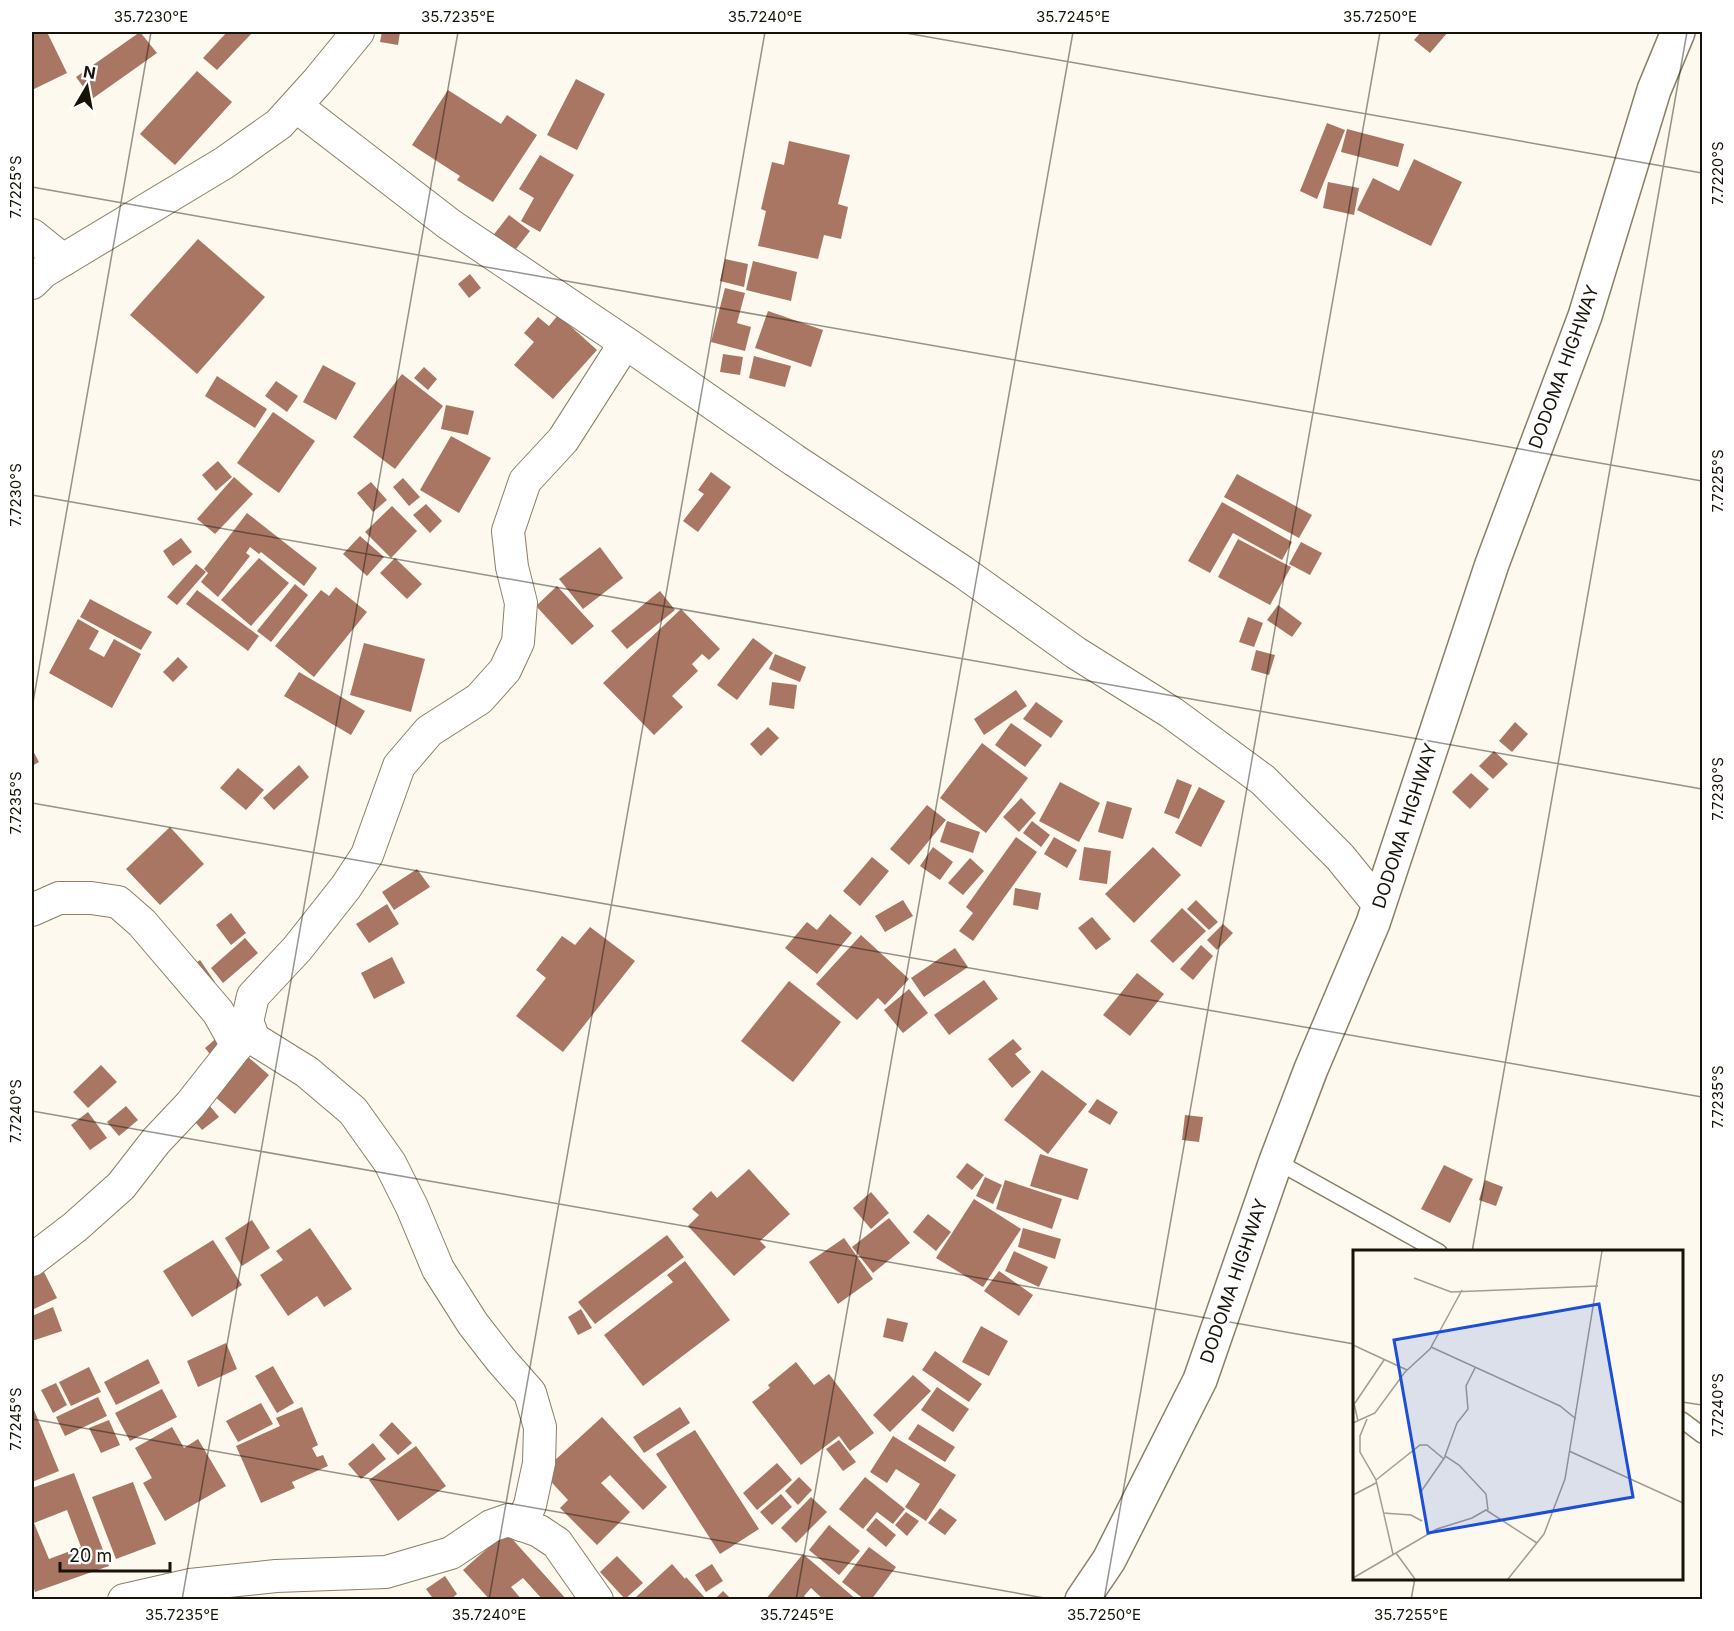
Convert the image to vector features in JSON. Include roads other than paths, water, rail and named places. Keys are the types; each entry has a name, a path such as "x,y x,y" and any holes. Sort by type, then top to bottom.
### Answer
{"highway":[{"name":"DODOMA HIGHWAY","path":"1082,1599 1109,1560 1200,1380 1276,1161 1311,1069 1379,905 1492,564 1585,316 1654,90 1678,32"}],"street":[{"path":"32,283 63,260 224,163 279,124 358,32"},
{"path":"296,106 449,224 794,460 963,572 1076,653 1172,713 1263,780 1340,857 1379,905"},
{"path":"32,235 63,260"},
{"path":"32,1260 75,1227 121,1186 156,1141 190,1106 244,1038 253,996 297,949 367,855 399,766 429,731 479,699 505,670 518,642 521,603 512,567 508,531 525,481 563,440 625,343"},
{"path":"32,910 59,898 92,898 118,902 142,923 218,1012 244,1038 254,1038 307,1072 353,1111 390,1163 412,1207 438,1269 473,1324 530,1393 540,1427 539,1463 530,1505 521,1525"},
{"path":"124,1599 190,1585 276,1576 386,1572 451,1553 491,1526 508,1520 539,1531 557,1543 597,1599"}],"lane":[{"path":"1276,1161 1437,1250"},
{"path":"1683,1421 1702,1436"}]}
